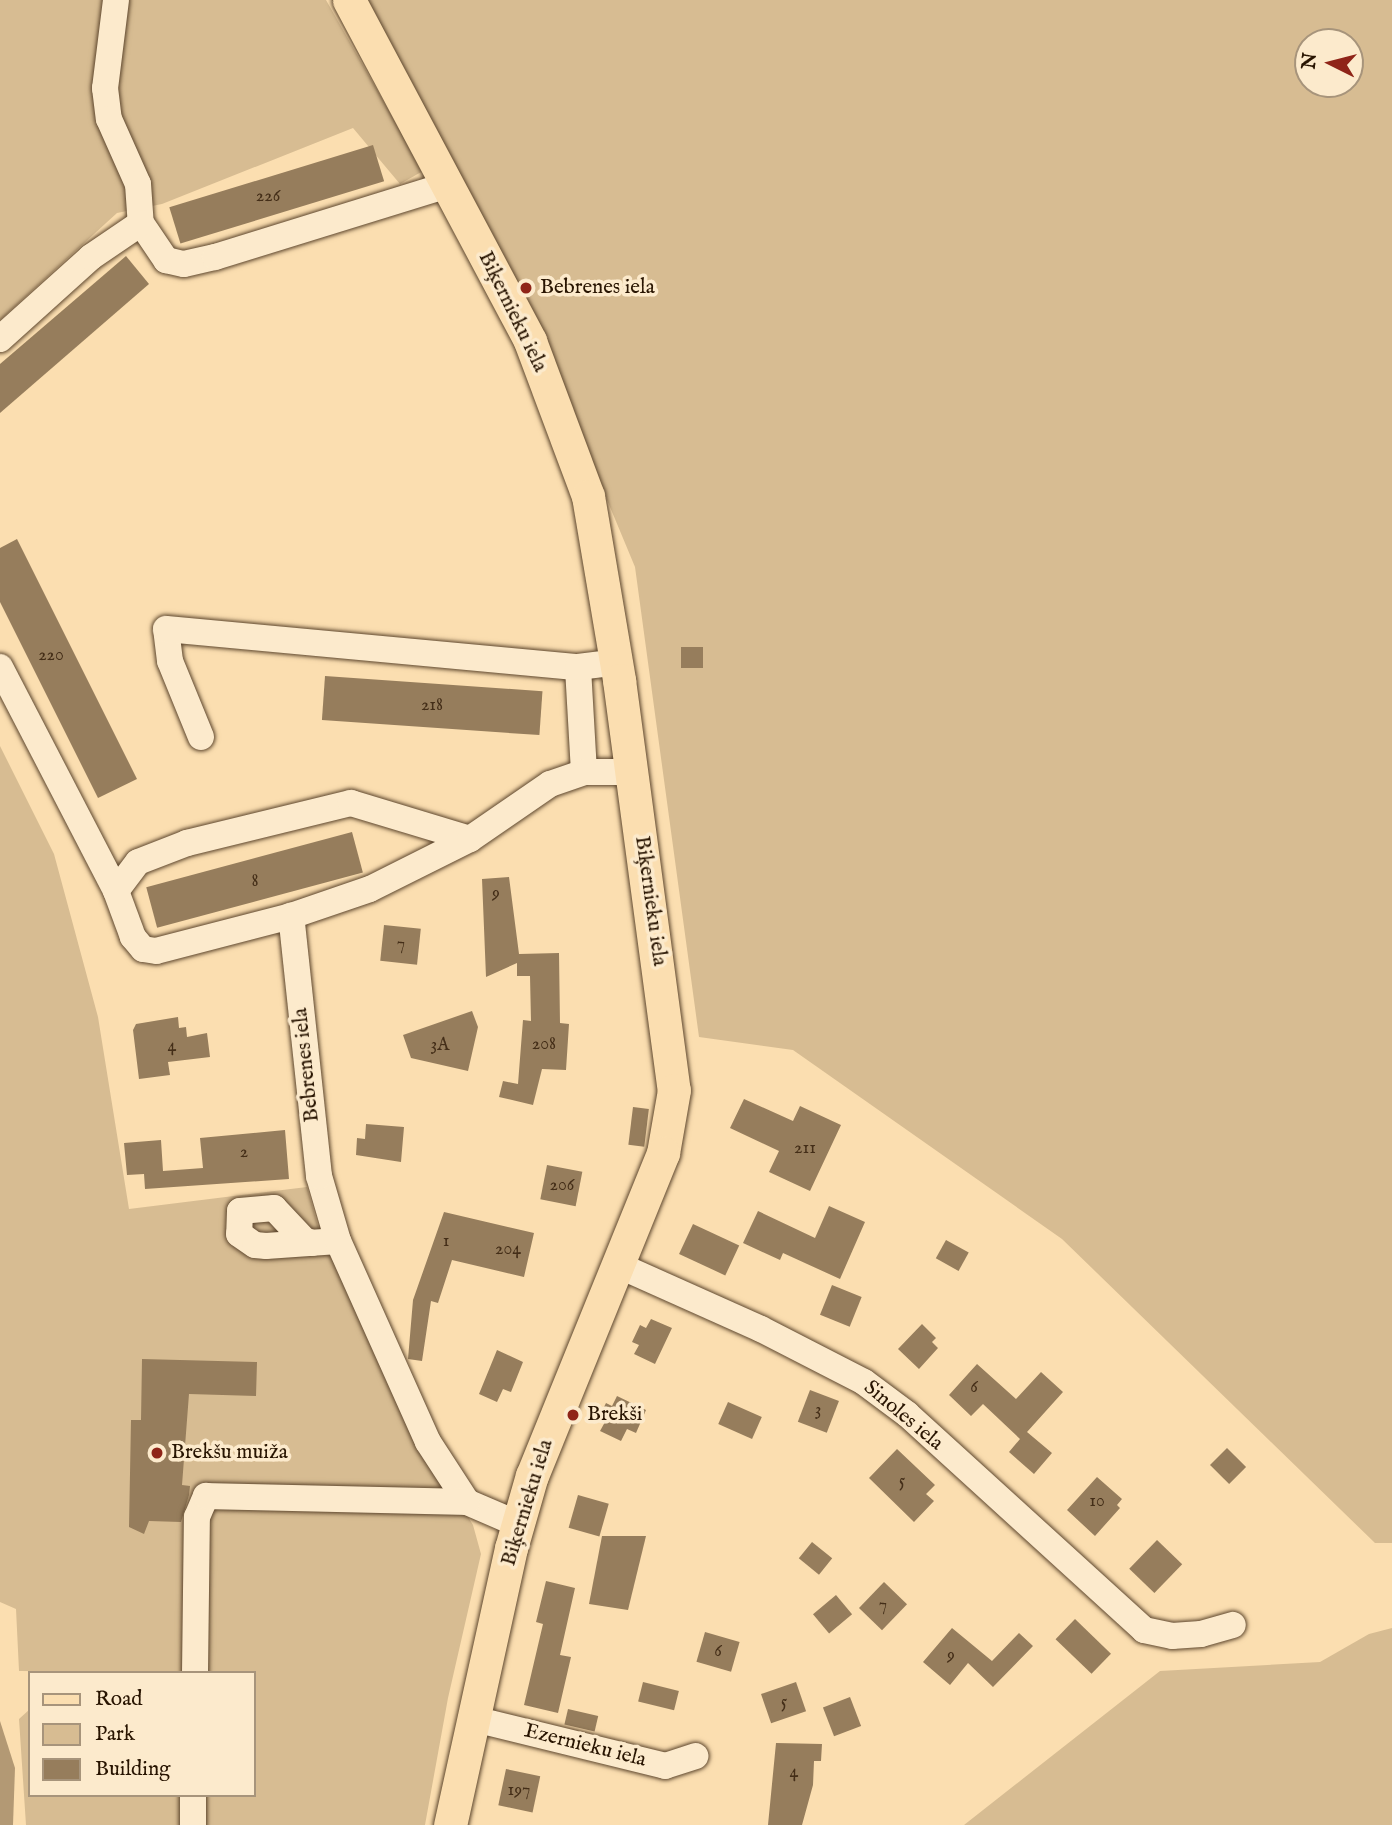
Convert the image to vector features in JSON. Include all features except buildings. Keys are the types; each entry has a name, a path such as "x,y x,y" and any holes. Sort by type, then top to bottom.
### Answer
{"main road":[{"name":"Biķernieku iela","path":"349,0 530,341 588,496 617,662 674,1090 663,1153 620,1266 532,1475 518,1524 450,1825"}],"street":[{"path":"116,0 105,88 109,119 138,184 141,223 166,260 184,264 448,184"},
{"path":"0,339 91,257 141,223"},
{"path":"201,737 170,661 166,629 578,667 617,662"},
{"path":"0,667 116,891 133,937 143,948 156,951 291,916 370,889 470,839 550,784 584,772 632,772"},
{"path":"578,667 584,772"},
{"path":"116,891 138,862 187,843 351,803 470,839"},
{"name":"Bebrenes iela","path":"291,916 325,1242 428,1442 467,1503"},
{"name":"Sinoles iela","path":"620,1266 761,1329 864,1382 907,1414 1144,1630 1172,1636 1201,1634 1233,1625"},
{"path":"195,1671 197,1517 206,1496 467,1503 518,1524"},
{"name":"Ezernieku iela","path":"474,1719 665,1766 695,1756"},
{"path":"193,1797 193,1825"}],"green space":[{"path":"0,0 326,0 423,171 400,184 353,128 162,204 117,213 0,320"},
{"path":"360,0 1392,0 1392,1543 1375,1543 1062,1239 793,1050 699,1037 635,567 523,298"},
{"path":"0,746 54,854 98,1017 129,1209 307,1187 321,1237 446,1481 473,1525 481,1554 448,1698 425,1825 26,1825 19,1719 28,1711 28,1797 256,1797 256,1671 19,1671 16,1609 0,1602"},
{"path":"1392,1628 1392,1825 964,1825 1160,1671 1320,1662 1369,1634"}],"shaded area":[{"path":"0,1721 15,1768 13,1825 0,1825"}],"place":[{"name":"Bebrenes iela","path":"526,288"},
{"name":"Brekši","path":"573,1415"},
{"name":"Brekšu muiža","path":"157,1453"}]}
